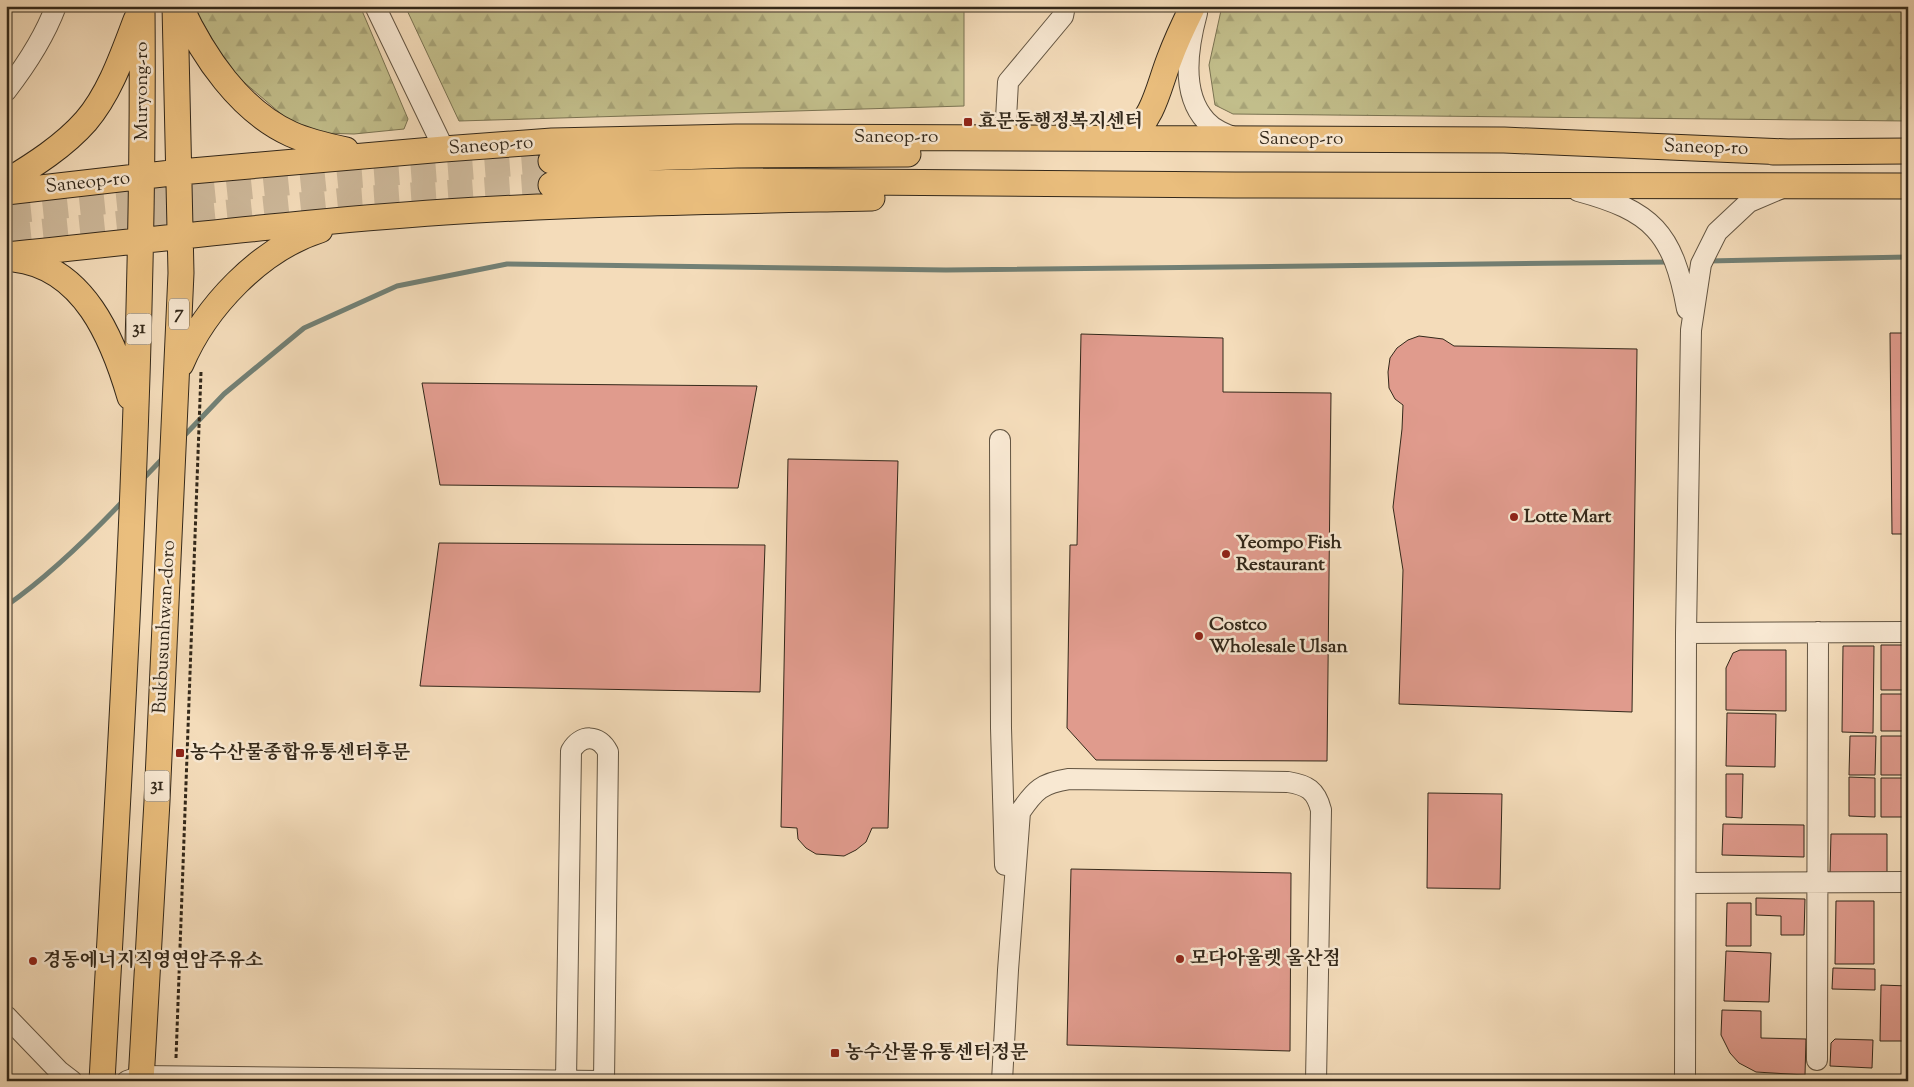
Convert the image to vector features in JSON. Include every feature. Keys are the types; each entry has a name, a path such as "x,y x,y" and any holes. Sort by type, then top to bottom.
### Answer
{"main road":[{"name":"Muryong-ro","path":"141,6 143,176"},
{"path":"6,182 64,142 86,120 105,92 124,53 141,6"},
{"name":"Muryong-ro","path":"175,6 180,172"},
{"path":"180,6 188,23 233,90 272,124 316,144 381,155"},
{"path":"1129,138 1140,129 1149,115 1182,27 1193,6"},
{"name":"Saneop-ro","path":"6,192 180,172 444,149 552,141 718,137 1504,140 1788,152"},
{"name":"Saneop-ro","path":"1908,151 737,155 551,173 737,181 1235,185 1908,186"},
{"name":"Bukbusunhwan-doro","path":"136,1079 177,382 182,237 180,172"},
{"name":"Bukbusunhwan-doro","path":"102,1081 136,427 143,176"},
{"name":"Saneop-ro","path":"6,257 355,219 561,205 935,197 1235,185"},
{"path":"177,382 187,349 218,304 262,262 307,234 355,219"},
{"path":"6,257 41,266 60,278 82,297 92,309 109,336 120,364 136,427"}],"street":[{"path":"6,91 44,38 56,6"},
{"path":"375,6 444,149"},
{"path":"1005,137 1008,82 1063,16 1065,6"},
{"path":"1199,6 1192,29 1188,60 1190,86 1196,106 1206,121 1217,130 1236,138"},
{"path":"1561,186 1606,199 1631,209 1650,221 1663,236 1674,255 1683,283 1691,330"},
{"path":"1685,1081 1686,633 1691,330 1701,264 1717,232 1749,202 1786,186"},
{"path":"1000,440 1001,728 1008,970"},
{"path":"1817,1060 1818,632"},
{"path":"1686,633 1908,632"},
{"path":"566,1080 571,751 576,743 584,738 595,738 604,744 608,752 604,1081"},
{"path":"1002,1081 1020,812 1030,796 1040,787 1052,781 1069,779 1301,784 1311,788 1318,798 1320,810 1316,1081"},
{"path":"1686,883 1908,882"},
{"path":"6,1016 59,1071 72,1081"},
{"path":"136,1079 176,1076 600,1081"}],"path":[{"path":"176,1076 200,404"}],"green space":[{"path":"198,6 360,6 408,119 404,129 354,134 320,133 294,125 231,71 198,15"},
{"path":"405,6 964,6 964,106 459,121"},
{"path":"1222,6 1908,6 1908,121 1233,114 1215,105 1209,65"}],"building":[{"path":"1890,333 1908,333 1908,534 1892,534"},
{"name":"Costco Wholesale Ulsan","path":"1081,334 1223,338 1223,392 1331,393 1327,761 1096,760 1067,728 1070,545 1077,545"},
{"name":"Lotte Mart","path":"1419,336 1443,339 1454,346 1637,349 1632,712 1399,704 1403,570 1393,507 1403,405 1395,399 1389,388 1388,372 1390,358 1397,348 1408,340"},
{"path":"422,383 757,386 738,488 440,485"},
{"path":"788,459 898,461 888,828 872,828 866,842 844,856 816,854 806,848 798,839 797,828 781,827"},
{"path":"439,543 765,545 760,692 420,686"},
{"path":"1881,645 1908,645 1908,690 1881,690"},
{"path":"1843,646 1874,646 1873,733 1842,732"},
{"path":"1740,650 1786,650 1786,711 1726,710 1726,668 1733,653"},
{"path":"1881,694 1908,694 1908,731 1881,731"},
{"path":"1727,713 1776,714 1775,767 1726,766"},
{"path":"1850,736 1876,736 1875,775 1849,775"},
{"path":"1881,736 1908,736 1907,775 1881,775"},
{"path":"1726,774 1743,774 1742,818 1726,817"},
{"path":"1849,777 1875,778 1875,817 1849,816"},
{"path":"1881,778 1907,778 1907,817 1881,817"},
{"path":"1428,793 1502,794 1500,889 1427,888"},
{"path":"1723,824 1804,825 1804,857 1722,855"},
{"path":"1831,834 1887,834 1887,874 1830,873"},
{"name":"모다아울렛 울산점","path":"1071,869 1291,873 1290,1051 1067,1045"},
{"path":"1756,898 1805,899 1804,935 1781,935 1781,916 1756,915"},
{"path":"1836,901 1874,901 1874,964 1835,964"},
{"path":"1727,903 1751,903 1751,946 1726,946"},
{"path":"1726,951 1771,953 1769,1002 1724,1001"},
{"path":"1833,968 1875,969 1875,990 1832,989"},
{"path":"1881,985 1908,986 1908,1041 1880,1041"},
{"path":"1722,1010 1761,1011 1761,1038 1806,1039 1805,1075 1756,1072 1739,1063 1730,1053 1721,1035"},
{"path":"1835,1039 1873,1040 1872,1068 1830,1066 1831,1043"}],"waterway":[{"path":"1708,261 1908,257"},
{"path":"182,438 224,394 304,328 397,286 507,264 946,270 1669,262"},
{"path":"142,480 164,457"},
{"path":"6,606 67,556 123,501"}],"tunnel":[{"path":"6,212 353,176 551,161"},
{"path":"6,235 355,199 551,185"}],"place":[{"name":"효문동행정복지센터","path":"968,122"},
{"name":"Lotte Mart","path":"1514,517"},
{"name":"Yeompo Fish Restaurant","path":"1226,554"},
{"name":"Costco Wholesale Ulsan","path":"1199,636"},
{"name":"농수산물종합유통센터후문","path":"180,753"},
{"name":"모다아울렛 울산점","path":"1180,959"},
{"name":"경동에너지직영연암주유소","path":"33,961"},
{"name":"농수산물유통센터정문","path":"835,1053"}]}
